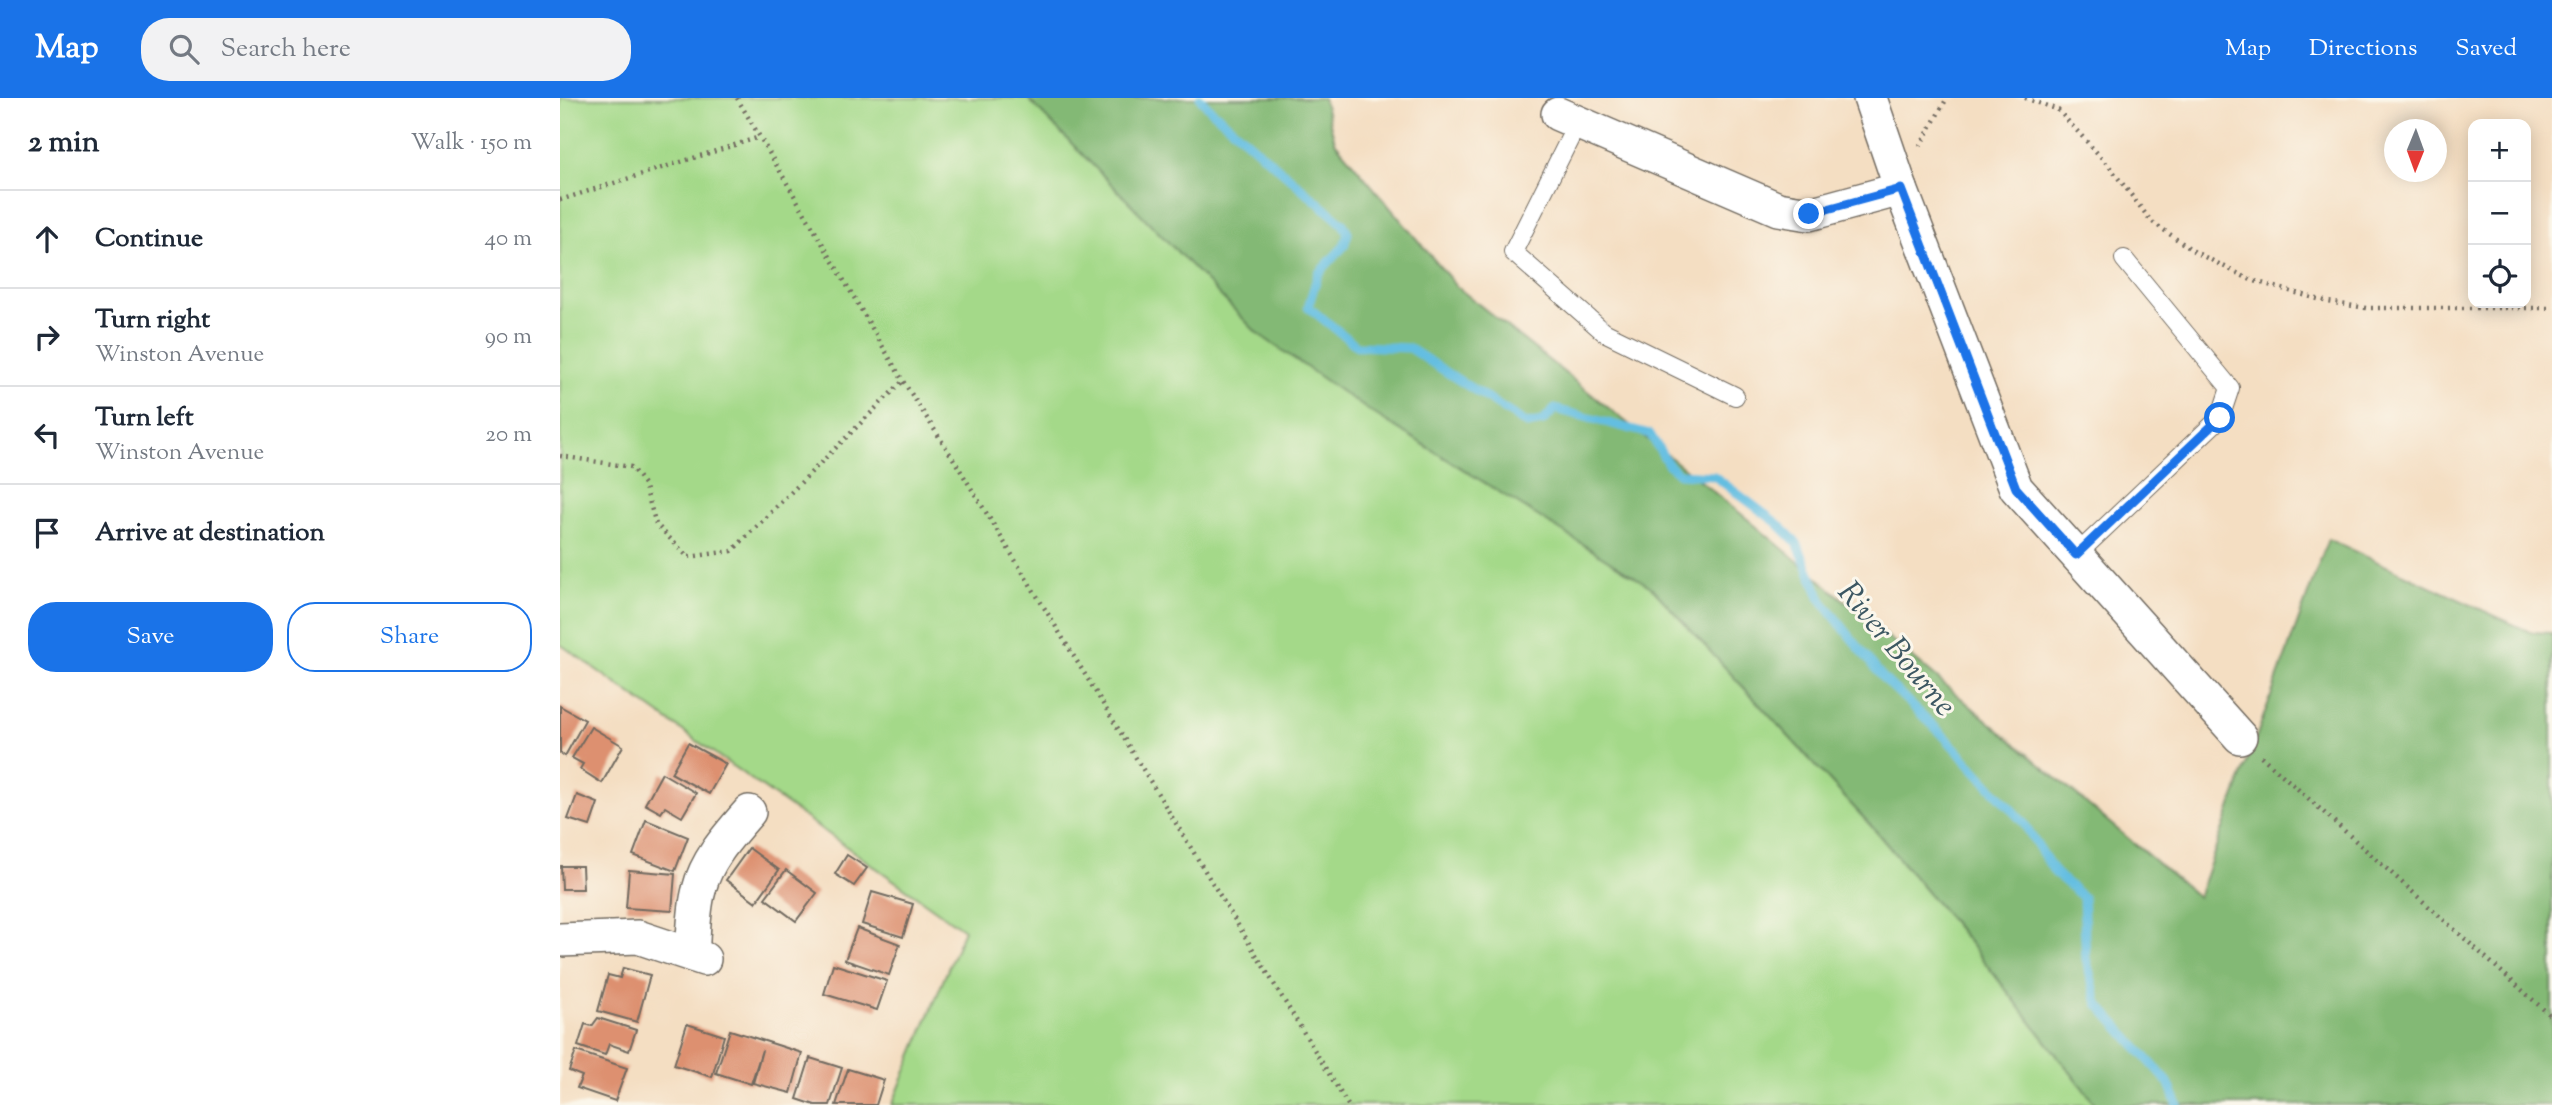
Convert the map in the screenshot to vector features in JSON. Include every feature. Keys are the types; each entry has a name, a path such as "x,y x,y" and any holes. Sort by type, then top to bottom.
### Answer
{"street":[{"path":"1870,98 1900,186 2016,488 2240,737"},
{"path":"1568,118 1778,209 1809,214 1900,186"},
{"path":"560,940 638,937 698,957 697,900 705,873 732,832 749,813"}],"lane":[{"path":"1568,118 1513,252 1604,332 1735,396"},
{"path":"2076,555 2220,418 2230,388 2124,259"}],"path":[{"path":"737,98 903,381 1348,1105"},
{"path":"1900,186 1947,98"},
{"path":"2025,98 2058,110 2109,166 2151,221 2195,252 2251,280 2328,302 2366,308 2552,308"},
{"path":"560,200 760,137"},
{"path":"560,456 631,467 644,484 656,524 688,558 732,551 903,381"},
{"path":"2240,737 2552,1017"}],"green space":[{"path":"560,98 1323,98 1335,142 1651,587 1874,829 1965,937 2096,1105 892,1105 964,930 560,644"},
{"path":"1027,98 1323,98 1335,142 1457,287 1745,517 2198,897 2328,539 2530,632 2552,633 2552,1105 2096,1105 1965,937 1874,829 1651,587 1365,408 1257,333"}],"building":[{"path":"560,706 585,720 565,756 560,753"},
{"path":"591,727 623,746 602,783 580,769 583,764 572,758"},
{"path":"688,743 726,764 709,794 671,773"},
{"path":"662,773 696,793 682,817 665,807 661,813 645,804"},
{"path":"577,795 598,803 590,826 568,819"},
{"path":"646,820 688,837 675,871 633,855"},
{"path":"749,848 779,870 756,902 726,880"},
{"path":"847,855 867,868 854,886 835,874"},
{"path":"561,866 582,866 583,889 562,889"},
{"path":"629,870 675,874 672,911 626,908"},
{"path":"786,870 817,893 796,921 765,898"},
{"path":"872,892 913,904 903,937 862,924"},
{"path":"857,928 900,944 889,975 845,960"},
{"path":"833,964 887,981 877,1010 824,994"},
{"path":"623,968 650,975 637,1022 598,1011 608,975 620,978"},
{"path":"598,1018 636,1030 629,1051 609,1044 605,1055 578,1046 585,1024 592,1026"},
{"path":"687,1024 724,1036 712,1077 674,1065"},
{"path":"730,1030 802,1053 791,1093 753,1083 762,1050 751,1084 716,1073"},
{"path":"576,1051 627,1068 615,1101 577,1088 582,1076 569,1071"},
{"path":"810,1058 842,1068 830,1105 815,1105 797,1099"},
{"path":"848,1069 884,1080 876,1105 836,1105"}],"waterway":[{"name":"River Bourne","path":"1200,98 1343,224 1348,233 1344,246 1318,274 1308,307 1357,346 1409,348 1527,424 1543,421 1555,409 1650,434 1668,464 1679,474 1714,476 1777,523 1797,543 1822,601 1883,678 1941,733 2023,822 2055,873 2083,897 2086,959 2098,1004 2168,1082 2178,1105"}],"route":[{"path":"1809,214 1901,189 2016,488 2076,555 2220,418"}]}
